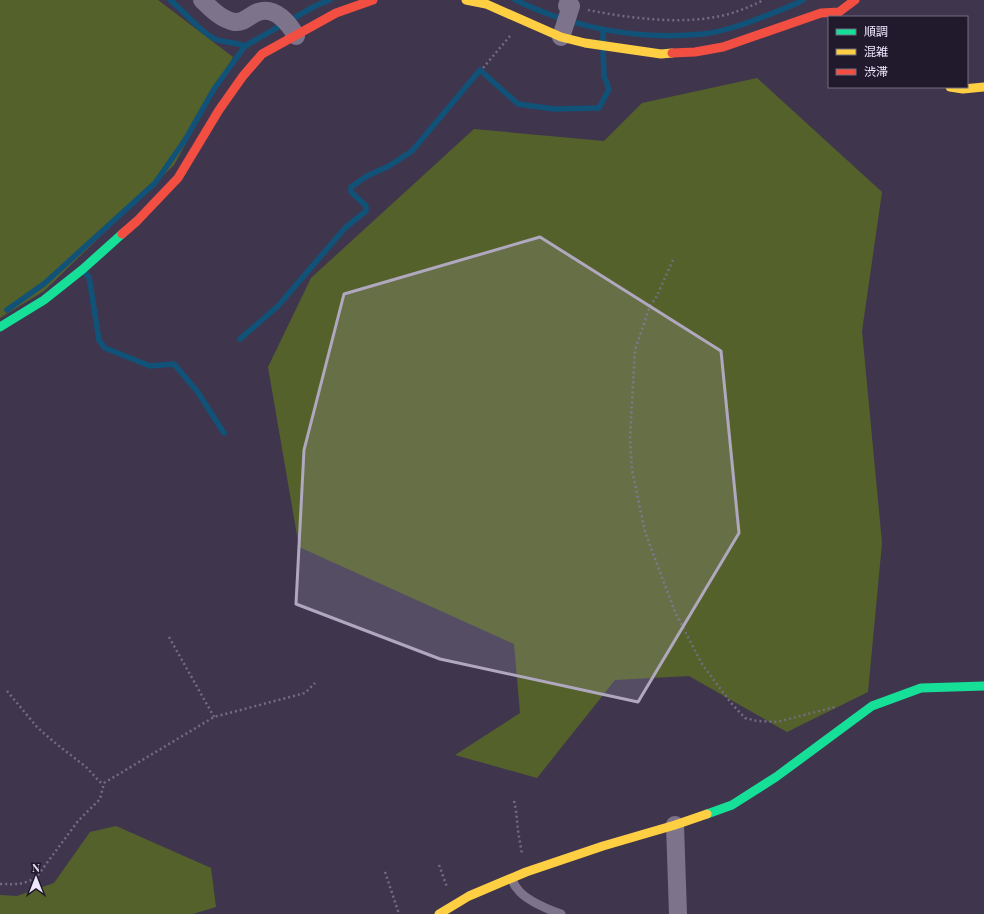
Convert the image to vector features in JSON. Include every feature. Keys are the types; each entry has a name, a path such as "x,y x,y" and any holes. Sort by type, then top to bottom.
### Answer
{"street":[{"path":"202,0 217,14 236,22 244,20 258,12 267,11 278,14 290,27"},
{"path":"0,327 44,300 83,269 137,221 178,178 219,110 243,76 262,54 290,27 373,0"},
{"path":"466,0 486,4 561,37 585,43 661,54 695,52 723,47 821,12 841,14 855,0"},
{"path":"561,37 570,6"},
{"path":"953,88 969,89 984,87"},
{"path":"439,914 469,896 526,872 604,846 675,825 732,805 776,777 872,706 921,688 984,686"},
{"path":"675,825 678,914"}],"lane":[{"path":"512,878 516,888 528,898 546,909 561,914"}],"path":[{"path":"570,6 626,17 675,20 718,16 737,12 764,0"},
{"path":"483,68 523,20"},
{"path":"673,260 655,300 651,303 635,350 630,438 632,470 644,532 675,612 702,664 731,703 745,718 757,721 777,722 831,707 853,706 864,712"},
{"path":"170,637 214,717"},
{"path":"0,884 23,884 31,881 38,875 78,821 100,799 104,783 214,717 305,693 316,683"},
{"path":"7,691 36,727 86,767 100,782 104,783"},
{"path":"514,801 526,872"},
{"path":"385,872 399,914"}],"highlighted area":[{"path":"540,237 721,351 739,533 638,702 440,659 296,604 304,450 344,294"}],"green space":[{"path":"0,0 158,0 233,57 174,165 44,291 0,318"},
{"path":"757,78 882,192 862,331 882,543 868,692 787,732 689,676 615,680 537,778 455,755 520,713 514,644 299,547 268,367 311,278 474,129 604,141 642,103"},
{"path":"116,826 211,868 216,907 193,914 0,914 0,895 17,896 54,883 90,832"}],"waterway":[{"path":"170,0 198,27 210,36 215,39 245,46 315,6 330,0"},
{"path":"515,0 546,13 588,26 626,33 664,36 703,34 721,31 756,20 803,0"},
{"path":"603,30 603,42"},
{"path":"7,310 45,283 155,183 185,140 214,89 245,46"},
{"path":"240,339 278,306 345,228 366,211 366,206 351,192 351,187 367,176 389,166 412,151 480,70 518,104 554,109 599,108 609,89 604,76 603,50"},
{"path":"85,273 89,277 99,340 105,348 150,366 174,364 197,391 224,433"}],"traffic: fast":[{"path":"0,327 44,300 83,269 122,234"},
{"path":"707,814 732,805 776,777 872,706 921,688 984,686"}],"traffic: slow":[{"path":"466,0 486,4 561,37 585,43 661,54 672,53"},
{"path":"956,88 963,89 984,87"},
{"path":"439,914 469,896 526,872 603,846 707,814"}],"traffic: jam":[{"path":"122,234 137,221 178,178 219,110 243,76 262,54 336,13 373,0"},
{"path":"672,53 695,52 723,47 821,13 839,12 855,0"}]}
